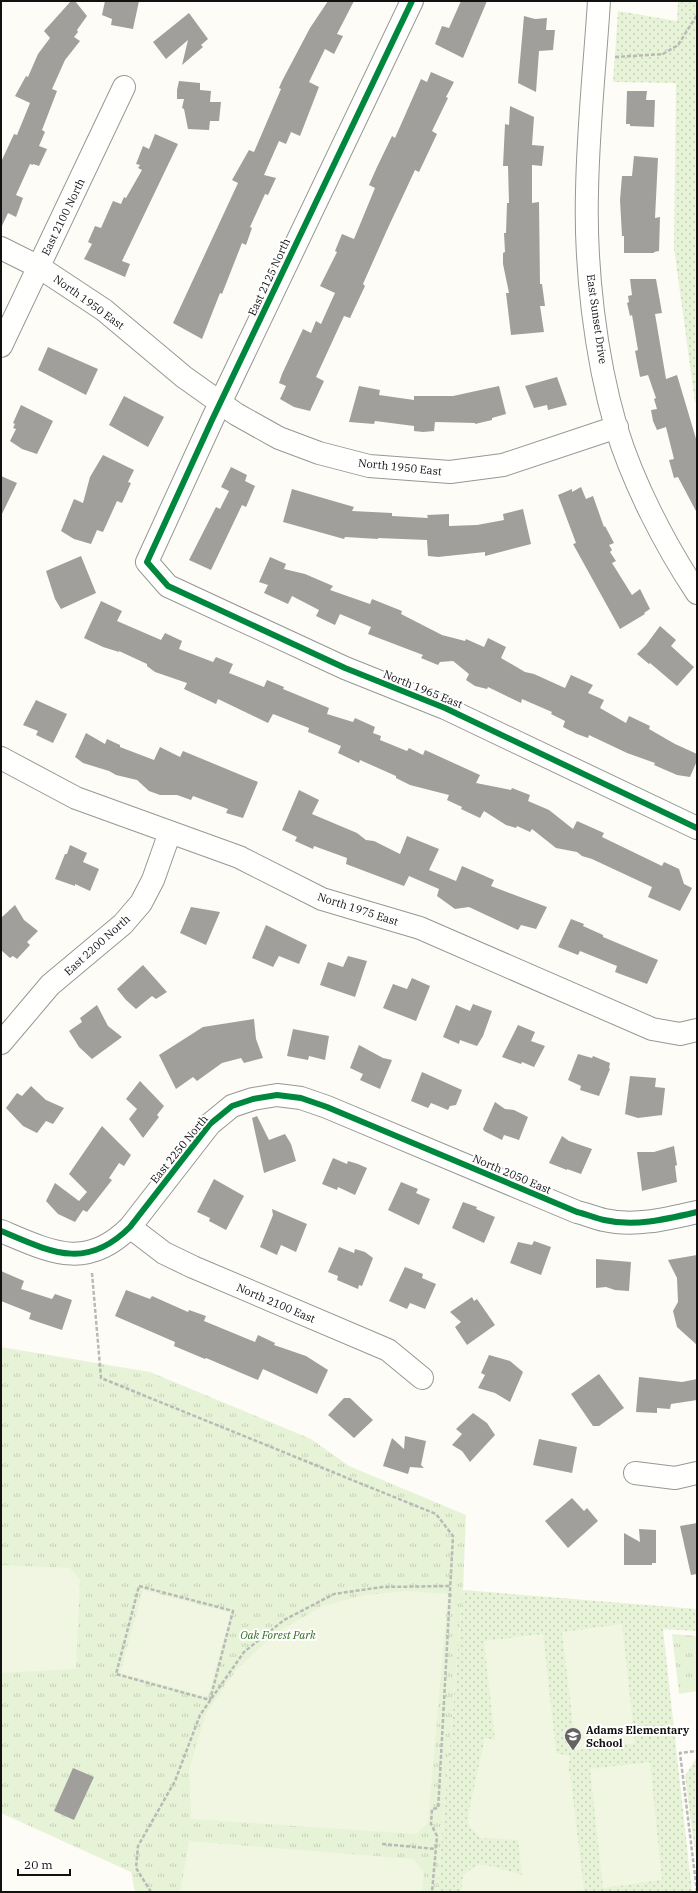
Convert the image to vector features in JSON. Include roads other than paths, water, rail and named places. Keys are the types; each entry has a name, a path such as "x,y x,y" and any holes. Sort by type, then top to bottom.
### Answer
{"street":[{"name":"East 2125 North","path":"147,562 412,1"},
{"name":"East Sunset Drive","path":"599,1 587,192 591,292 601,358 616,427 638,482 677,562 697,593"},
{"name":"East 2100 North","path":"1,346 124,87"},
{"name":"North 1950 East","path":"1,248 38,267 104,310 184,377 236,414 279,438 319,453 369,466 450,472 503,465 616,427"},
{"name":"North 1965 East","path":"147,562 168,586 345,668 445,708 697,828"},
{"name":"North 1975 East","path":"1,758 76,798 239,857 322,899 420,928 652,1029 680,1034 697,1030"},
{"name":"East 2200 North","path":"1,1044 50,985 123,924 141,903 153,880 170,832"},
{"name":"East 2250 North","path":"137,1218 210,1124 232,1106 253,1099 277,1095 301,1098 327,1107"},
{"name":"North 2050 East","path":"327,1107 577,1212 605,1220 628,1222 658,1221 697,1212"},
{"path":"1,1231 49,1251 75,1254 103,1248 116,1240 137,1218"},
{"name":"North 2100 East","path":"137,1218 164,1253 193,1267 388,1350 422,1378"},
{"path":"635,1473 675,1478 697,1473"}],"place":[{"name":"Adams Elementary School","path":"573,1751"}],"park label":[{"name":"Oak Forest Park","path":"278,1635"}]}
